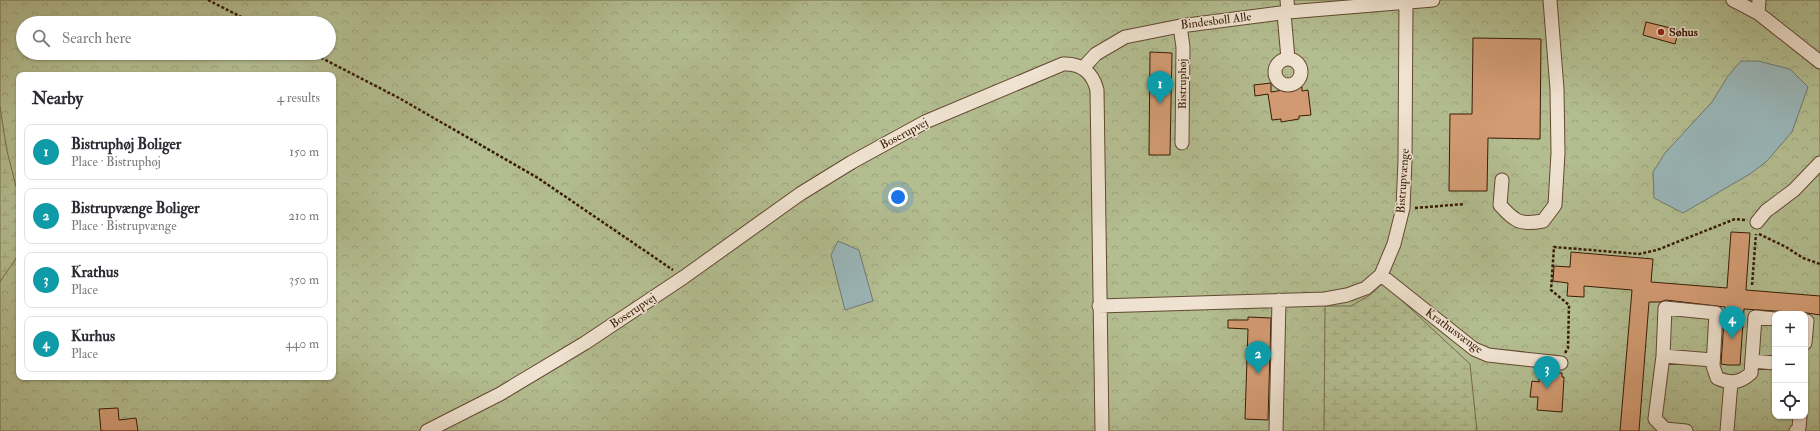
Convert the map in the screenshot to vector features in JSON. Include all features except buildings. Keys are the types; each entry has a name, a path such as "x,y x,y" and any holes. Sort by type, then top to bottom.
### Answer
{"street":[{"name":"Bindesbøll Alle","path":"1083,68 1087,61 1100,51 1125,37 1180,26 1286,8 1432,0"},
{"path":"1502,180 1500,206 1511,218 1525,224 1542,221 1555,205 1558,153 1557,105 1550,0"},
{"path":"1733,0 1758,6 1820,62"},
{"name":"Bistrupvænge","path":"1099,306 1325,299 1347,295 1366,288 1381,275 1394,244 1403,208 1405,160 1406,1"},
{"path":"1286,8 1288,59"},
{"name":"Bistruphøj","path":"1180,26 1183,47 1182,143"},
{"name":"Boserupvej","path":"427,431 500,394 585,343 684,278 800,194 852,162 925,122 1063,64 1083,68"},
{"path":"1083,68 1093,78 1097,90 1102,431"},
{"path":"1757,228 1766,211 1794,190 1820,163"},
{"name":"Krathusvænge","path":"1381,275 1474,348 1488,355 1560,363"},
{"path":"1276,431 1279,300"},
{"path":"1686,431 1665,429 1655,419 1663,356 1665,308 1716,313 1713,366 1717,378 1731,382 1742,381 1751,373 1755,317 1772,318"},
{"path":"1663,356 1713,360"},
{"path":"1752,361 1772,363"},
{"path":"1727,431 1731,382"},
{"path":"1796,431 1799,428 1800,419"}],"path":[{"path":"208,0 239,16"},
{"path":"326,60 399,98 538,178 684,278"},
{"path":"1403,208 1464,204"},
{"path":"1560,363 1568,348 1569,305 1551,290 1554,247 1639,254 1657,250 1735,220 1757,228 1803,258 1820,264"},
{"path":"1752,285 1757,228"}],"green space":[{"path":"0,0 1820,0 1820,431 0,431"},
{"path":"0,107 7,151 16,186 16,259 0,282"},
{"path":"1383,283 1470,364 1477,431 1324,431 1325,306 1351,306 1370,295"}],"water":[{"path":"1741,61 1758,61 1790,69 1808,87 1792,132 1766,162 1750,174 1683,213 1654,198 1653,172 1665,153 1712,102 1728,76"},
{"path":"838,241 859,250 873,301 845,310 831,255"}],"place":[{"name":"Søhus","path":"1661,32"},
{"name":"Bistruphøj Boliger","path":"1160,104"},
{"name":"Kurhus","path":"1732,339"},
{"name":"Bistrupvænge Boliger","path":"1258,374"},
{"name":"Krathus","path":"1547,389"}]}
